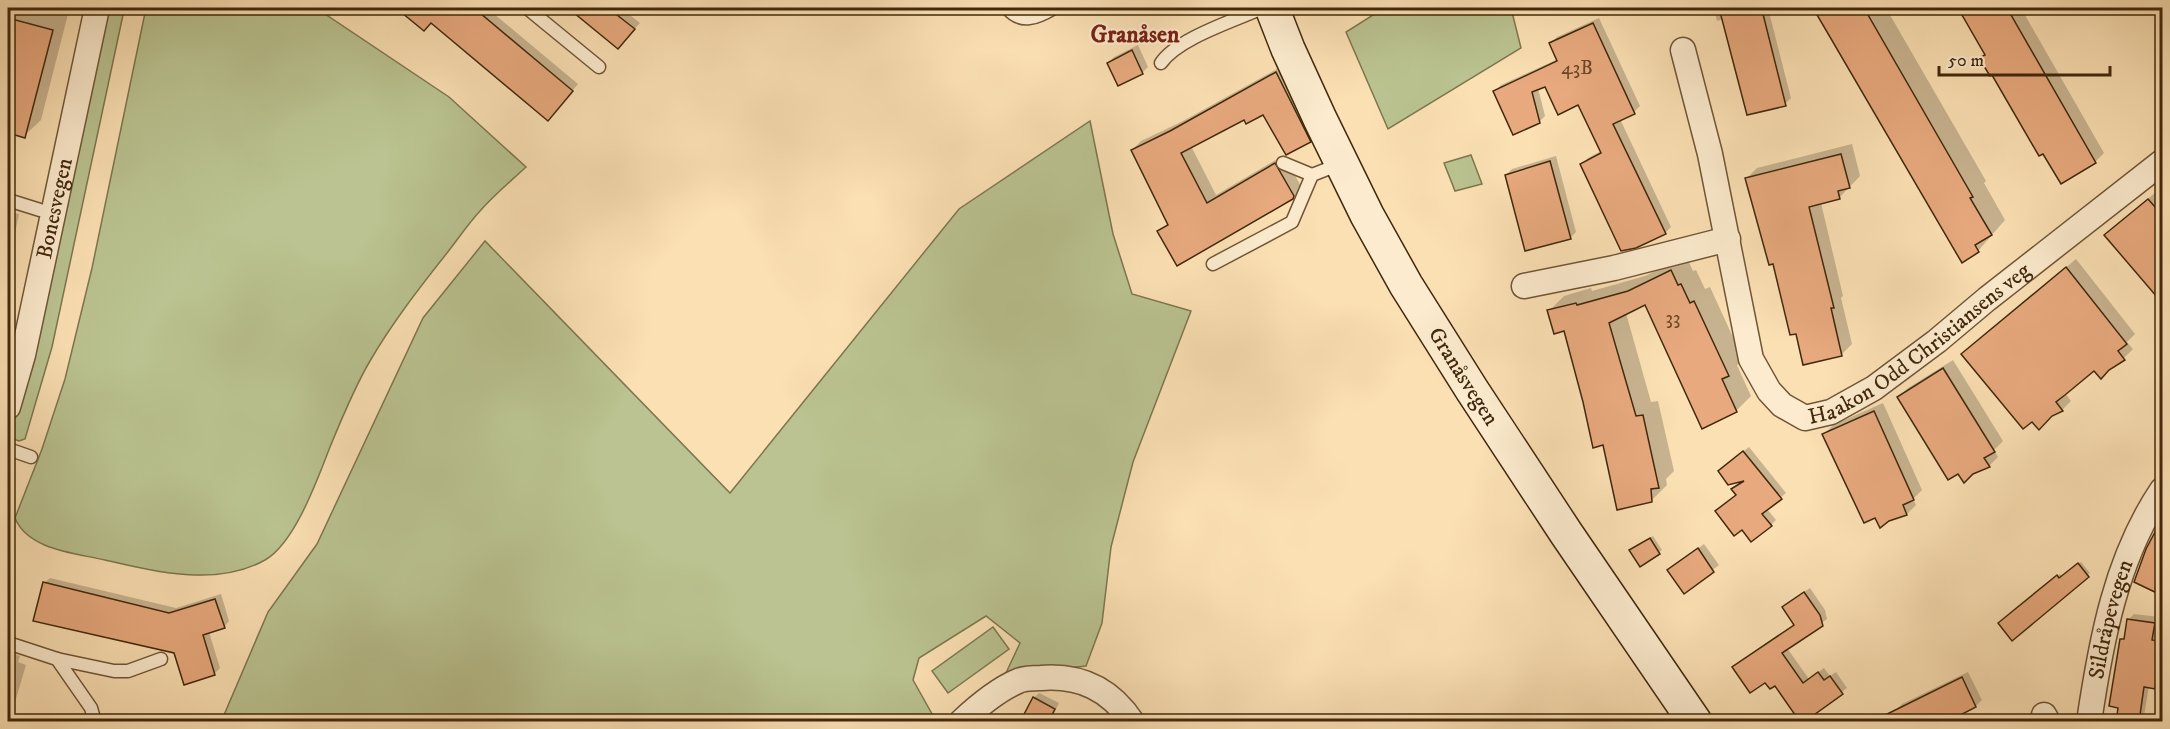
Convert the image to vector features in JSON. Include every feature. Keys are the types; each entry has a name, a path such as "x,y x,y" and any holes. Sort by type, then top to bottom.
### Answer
{"street":[{"name":"Bonesvegen","path":"8,406 23,355 97,8"},
{"name":"Granåsvegen","path":"1272,8 1292,58 1367,215 1406,285 1566,533 1695,722"},
{"name":"Haakon Odd Christiansens veg","path":"1683,50 1710,154 1751,359 1770,391 1782,405 1805,418 1832,412 1874,388 2163,162"},
{"path":"1524,286 1614,268 1728,239"},
{"name":"Sildråpevegen","path":"2089,722 2099,656 2115,593 2131,549 2163,490"},
{"path":"961,722 978,705 1020,680 1059,677 1095,686 1121,705 1132,722"}],"lane":[{"path":"527,8 599,68"},
{"path":"1007,8 1014,16 1024,19 1038,17 1054,8"},
{"path":"1161,63 1173,50 1212,29 1262,8"},
{"path":"1283,163 1312,175 1342,163"},
{"path":"1213,264 1292,222 1312,175"},
{"path":"8,200 40,210"},
{"path":"8,449 31,457"},
{"path":"8,643 57,659 114,671 128,671 161,659"},
{"path":"57,659 91,708 95,722"}],"green space":[{"path":"108,8 123,12 123,15 52,347 25,439 19,441 8,437 19,402"},
{"path":"146,8 316,8 449,97 526,167 471,221 379,347 348,403 312,492 286,540 265,560 227,573 186,575 145,569 67,552 41,544 30,537 21,529 15,518 42,449 65,379 92,268"},
{"path":"1384,8 1511,8 1521,48 1388,129 1346,32"},
{"path":"1090,121 1113,234 1132,294 1191,311 1133,462 1111,547 1102,623 1086,666 1005,675 1020,643 986,616 919,658 913,680 936,721 221,722 268,612 317,544 423,318 485,241 730,493 959,209"},
{"path":"1471,155 1482,184 1455,191 1444,163"},
{"path":"993,627 1009,649 948,693 932,671"}],"building":[{"path":"396,8 474,8 573,91 548,121 431,23 424,31"},
{"path":"568,8 608,8 635,29 618,49"},
{"path":"1719,8 1753,8 1755,12 1762,10 1786,106 1747,115"},
{"path":"1813,8 1864,8 1973,197 1970,198 1992,235 1975,245 1979,252 1962,263"},
{"path":"1958,8 2007,8 2096,163 2061,184 2043,154 2039,156 1992,75 1990,76 1979,58 1985,55"},
{"path":"8,18 53,30 25,138 8,133"},
{"path":"1593,23 1635,114 1613,124 1666,234 1636,248 1621,251 1580,164 1601,153 1578,105 1558,115 1545,87 1532,92 1540,123 1513,135 1493,91 1557,61 1549,43"},
{"path":"1132,50 1143,74 1118,86 1107,63"},
{"path":"1276,72 1311,142 1286,155 1263,115 1246,124 1244,120 1181,153 1207,203 1275,163 1294,196 1293,199 1177,266 1157,231 1168,225 1131,150"},
{"path":"1841,154 1850,188 1838,191 1840,199 1809,207 1834,308 1831,308 1842,356 1803,365 1796,334 1790,335 1773,264 1769,265 1745,178"},
{"path":"1550,161 1571,239 1525,251 1505,175"},
{"path":"2148,199 2163,216 2163,304 2104,235"},
{"path":"2066,267 2127,344 2118,351 2125,360 2109,370 2101,379 2094,371 2056,402 2063,411 2052,416 2039,430 2032,422 2023,429 1961,354"},
{"path":"1671,270 1690,303 1694,301 1729,376 1722,379 1737,412 1702,429 1645,305 1609,323 1636,416 1643,415 1659,488 1651,489 1652,502 1617,510 1603,445 1593,448 1564,331 1554,334 1547,310 1576,303 1577,305 1628,291"},
{"path":"1943,368 1995,452 1984,458 1990,467 1973,474 1964,483 1958,474 1948,480 1897,397"},
{"path":"1874,411 1914,500 1903,505 1907,515 1889,521 1880,528 1875,518 1864,523 1822,434"},
{"path":"1743,451 1782,499 1762,514 1772,526 1751,542 1742,530 1734,536 1715,511 1736,495 1731,489 1744,481 1728,485 1718,471"},
{"path":"2163,517 2163,596 2134,582 2146,549"},
{"path":"1650,538 1660,554 1640,567 1629,550"},
{"path":"1698,548 1714,572 1684,594 1667,570"},
{"path":"2078,563 2089,577 2012,641 1998,623 2057,575 2059,578"},
{"path":"43,582 169,613 215,599 225,628 203,635 215,675 184,685 174,653 33,621"},
{"path":"1804,592 1820,615 1823,626 1782,653 1803,683 1818,672 1824,680 1830,676 1843,694 1804,722 1800,722 1775,686 1770,689 1765,683 1750,693 1732,667 1794,625 1782,607"},
{"path":"2127,619 2155,623 2152,640 2163,642 2155,689 2144,687 2139,722 2116,722 2118,708 2109,706 2120,639 2124,639"},
{"path":"1962,677 1976,707 1947,722 1871,722"},
{"path":"1033,697 1055,709 1048,722 1020,722"}],"district":[{"name":"Granåsen","path":"1135,35"}]}
